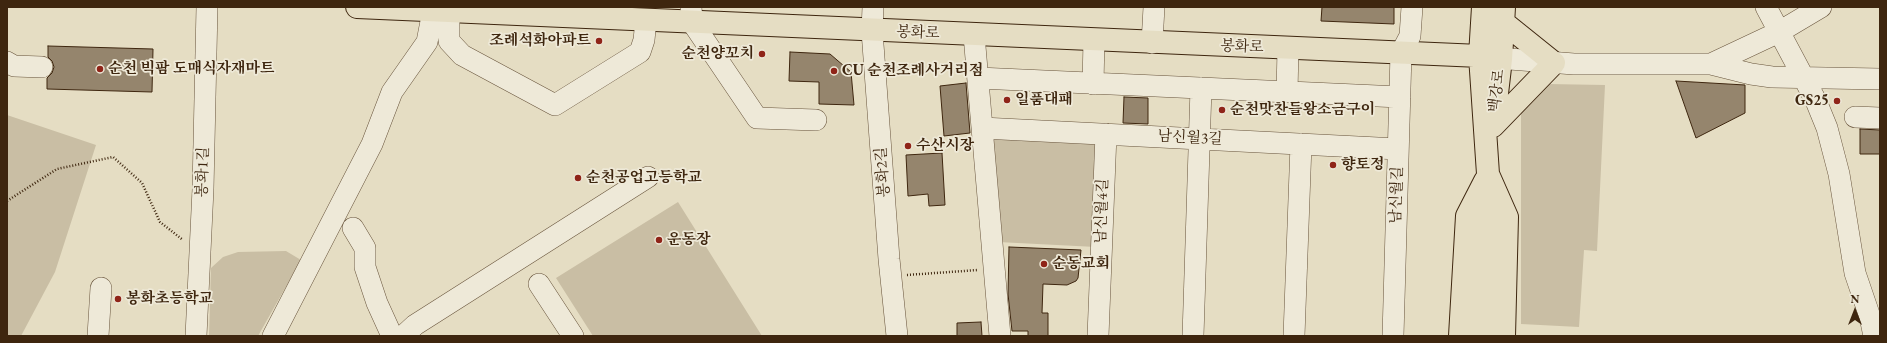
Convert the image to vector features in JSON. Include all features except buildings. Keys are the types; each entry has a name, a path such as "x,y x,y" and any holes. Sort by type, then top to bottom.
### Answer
{"main road":[{"name":"봉화로","path":"357,7 454,10 646,20 691,15 872,31 1401,54 1480,56"},
{"name":"백강로","path":"1483,7 1480,56 1488,174"},
{"name":"백강로","path":"1482,336 1488,174 1501,59 1504,14"},
{"path":"1493,126 1554,63 1504,14"},
{"path":"1460,336 1467,216 1488,174"},
{"path":"1488,174 1506,217 1504,336"}],"street":[{"name":"봉화1길","path":"196,336 200,253 207,7"},
{"name":"봉화2길","path":"873,7 872,31 897,336"},
{"path":"1152,43 1154,7"},
{"path":"1401,54 1410,36 1412,7"},
{"path":"1766,7 1816,101 1827,128 1839,174 1855,273 1870,317 1874,336"},
{"path":"1711,64 1779,32 1821,7"},
{"path":"454,10 449,41 462,55 555,105 640,52 644,40 646,20"},
{"path":"273,336 369,151 392,92 427,42 454,10"},
{"path":"691,15 757,118 816,120"},
{"path":"974,35 1000,336"},
{"path":"1093,84 1094,40"},
{"path":"1287,92 1288,49"},
{"name":"남신월길","path":"1393,336 1401,54"},
{"path":"1480,56 1554,63 1711,64 1751,74 1772,77 1802,76 1880,79"},
{"path":"7,62 14,66 42,67"},
{"path":"978,78 1400,97"},
{"path":"1193,336 1201,88"},
{"path":"1855,117 1880,118"},
{"name":"남신월3길","path":"982,128 1398,149"},
{"name":"남신월4길","path":"1098,336 1106,134"},
{"path":"1294,336 1301,144"},
{"path":"403,336 422,321 648,177"},
{"path":"354,228 365,248 365,267 377,303 392,336"},
{"path":"539,284 573,336"},
{"path":"98,336 101,288"}],"path":[{"path":"7,201 56,168 113,157 142,183 160,222 200,253"},
{"path":"891,276 994,269"}],"shaded area":[{"path":"1547,84 1605,85 1597,251 1584,250 1579,327 1521,324 1521,111"},
{"path":"7,115 96,145 55,272 21,336 7,336"},
{"path":"989,134 1101,139 1096,247 998,242"},
{"name":"운동장","path":"678,202 762,336 593,336 556,278"},
{"path":"286,251 301,260 258,336 209,336 211,268 223,257 238,252"}],"place":[{"name":"조례석화아파트","path":"599,41"},
{"name":"순천양꼬치","path":"762,54"},
{"name":"순천 빅팜 도매식자재마트","path":"100,69"},
{"name":"CU 순천조례사거리점","path":"834,71"},
{"name":"일품대패","path":"1007,100"},
{"name":"GS25","path":"1837,101"},
{"name":"순천맛찬들왕소금구이","path":"1222,110"},
{"name":"수산시장","path":"908,146"},
{"name":"향토정","path":"1333,165"},
{"name":"순천공업고등학교","path":"578,178"},
{"name":"운동장","path":"659,240"},
{"name":"순동교회","path":"1044,264"},
{"name":"봉화초등학교","path":"118,299"}]}
